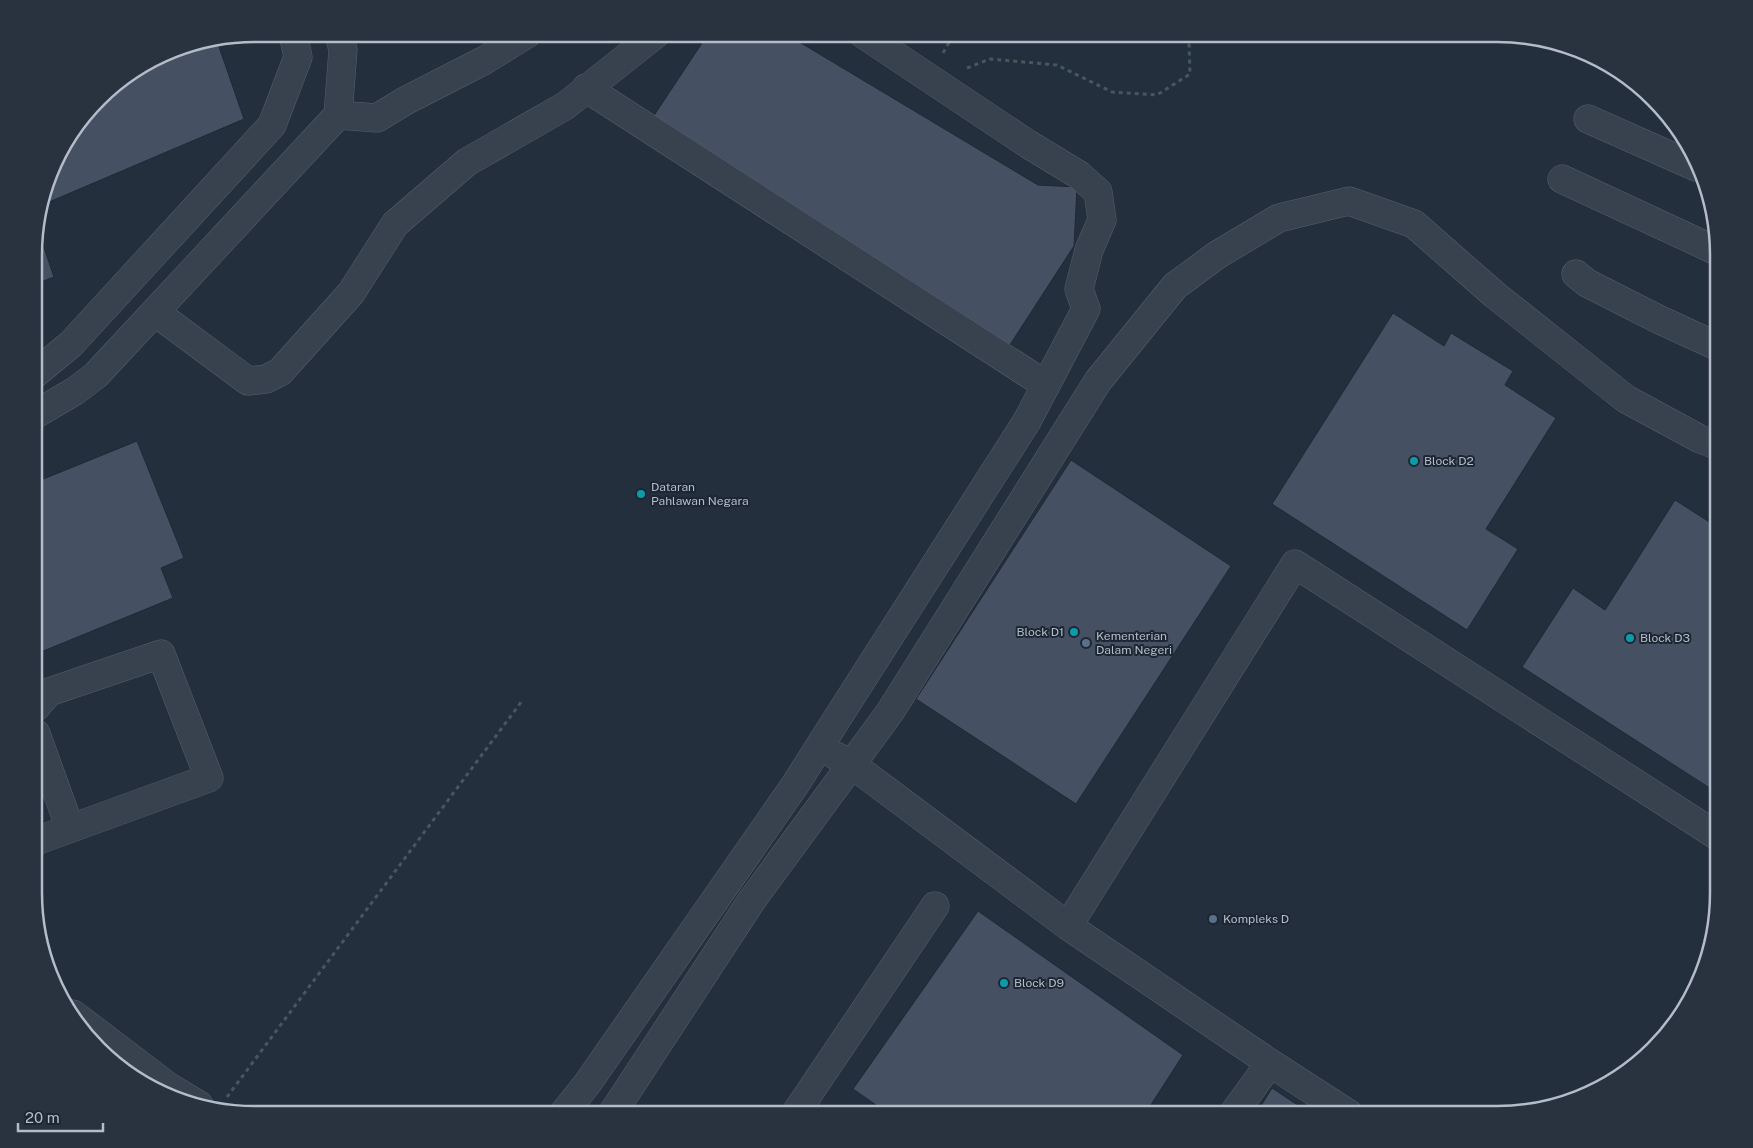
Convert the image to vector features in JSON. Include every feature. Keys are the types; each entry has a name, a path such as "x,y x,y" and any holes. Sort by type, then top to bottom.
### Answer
{"lane":[{"path":"75,391 42,368 70,344 272,125 298,57 295,42"},
{"path":"42,410 75,391 96,375 338,115 343,50 342,42"},
{"path":"338,115 377,118 405,101 485,60 514,42"},
{"path":"156,312 248,381 266,379 280,372 351,293 395,224 467,162 565,106 646,42"},
{"path":"569,1106 587,1084 795,785 1027,421 1086,309 1079,289 1089,250 1102,220 1098,192 1079,175 1028,144 875,42"},
{"path":"586,88 1046,385"},
{"path":"1588,119 1690,164"},
{"path":"272,125 302,153"},
{"path":"1562,179 1710,248"},
{"path":"617,1106 752,900 890,712 1098,381 1174,286 1217,255 1279,218 1349,201 1414,224 1495,295 1626,399 1710,443"},
{"path":"1576,274 1587,282 1660,320 1710,343"},
{"path":"1068,926 1295,564 1710,831"},
{"path":"42,700 49,692 161,654 209,778 42,838"},
{"path":"819,747 851,764 1068,926 1337,1106"},
{"path":"42,751 70,828"},
{"path":"799,1106 935,906"},
{"path":"92,1030 153,1079"},
{"path":"1239,1106 1270,1063"}],"path":[{"path":"938,83 956,73 990,59 1057,65 1112,92 1156,95 1190,74 1189,42"},
{"path":"214,1101 522,701"}],"building":[{"path":"703,42 799,42 1038,185 1077,187 1074,246 1006,351 653,117"},
{"path":"219,46 244,119 50,202 64,161 86,126 115,95 137,78 161,64 187,54"},
{"path":"43,244 54,277 42,282"},
{"name":"Block D2","path":"1393,313 1444,346 1451,333 1513,371 1505,385 1556,418 1486,529 1518,549 1467,630 1272,504"},
{"path":"137,441 184,558 161,568 173,598 42,652 42,480"},
{"name":"Block D1","path":"1071,460 1231,566 1076,804 916,699"},
{"name":"Block D3","path":"1675,500 1710,522 1710,788 1522,667 1573,588 1605,610"},
{"name":"Block D9","path":"978,911 1183,1055 1150,1106 877,1106 853,1089"},
{"path":"1272,1088 1299,1106 1261,1106"}],"place":[{"name":"Block D2","path":"1414,461"},
{"name":"Dataran Pahlawan Negara","path":"641,494"},
{"name":"Block D1","path":"1074,632"},
{"name":"Block D3","path":"1630,638"},
{"name":"Kementerian Dalam Negeri","path":"1086,643"},
{"name":"Kompleks D","path":"1213,919"},
{"name":"Block D9","path":"1004,983"}]}
